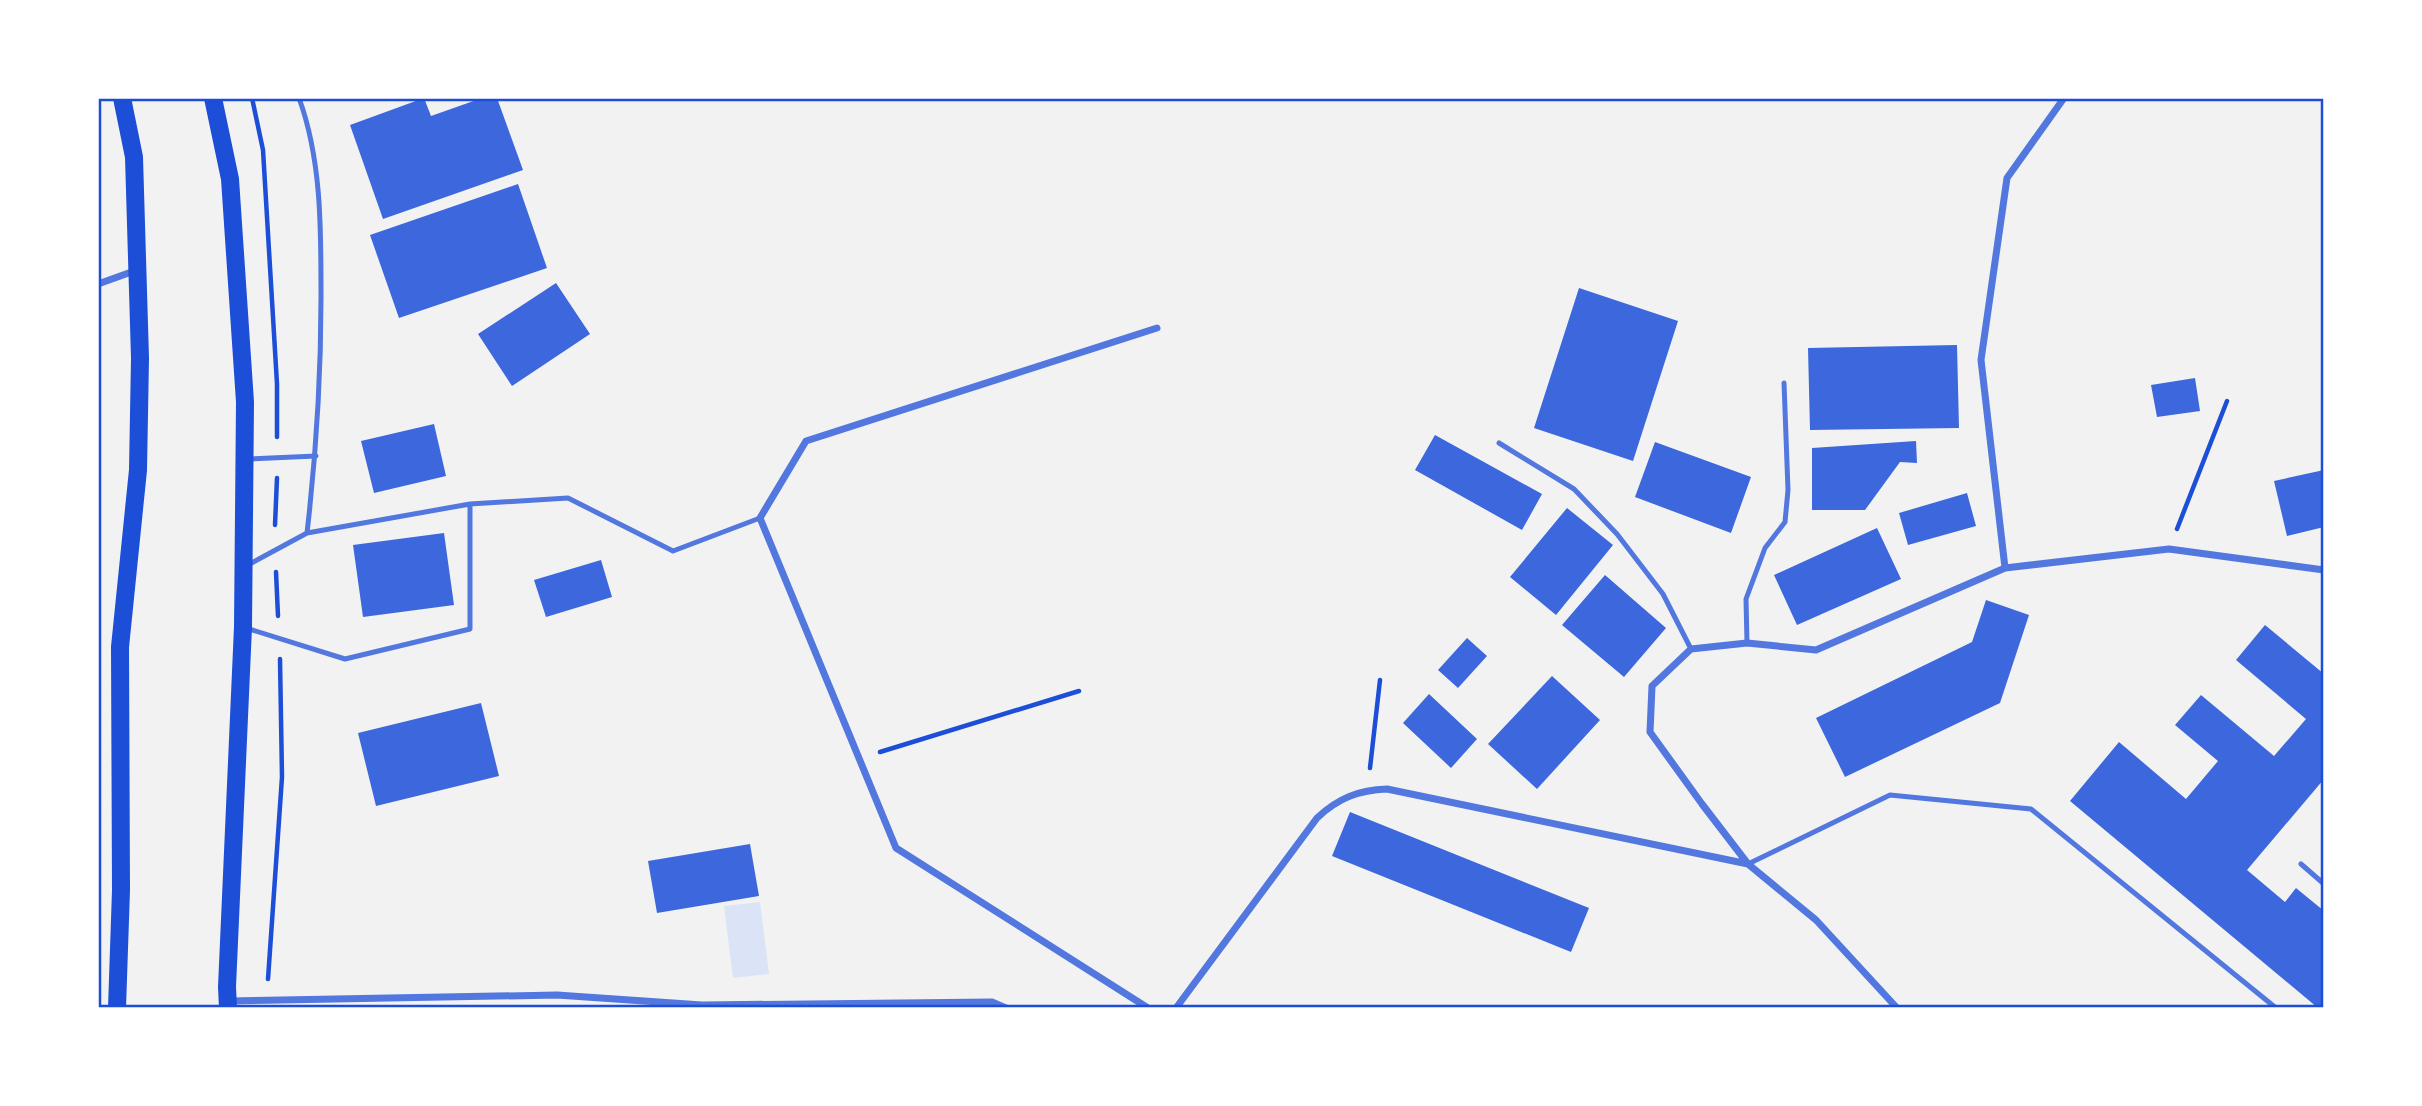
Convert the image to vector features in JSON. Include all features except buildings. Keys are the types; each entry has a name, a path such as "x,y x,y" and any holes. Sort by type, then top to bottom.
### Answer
{"main road":[{"path":"117,1008 121,890 120,647 138,470 140,358 134,157 122,98"},
{"path":"213,98 230,179 245,402 243,627 228,1004"}],"street":[{"path":"2005,568 1981,360 2007,178 2064,98"},
{"path":"98,284 137,270"},
{"path":"1148,1008 896,848 760,518 806,441 1157,328"},
{"path":"1897,1008 1816,920 1748,864 1650,732 1651,686 1691,649 1747,643 1816,650 2005,568 2169,549 2324,569"},
{"path":"1176,1008 1317,818 1332,804 1368,789 1387,789 1748,864"},
{"path":"228,1004 557,995 702,1005 992,1002 1006,1008"}],"lane":[{"path":"299,98 311,138 321,243 316,456 307,533"},
{"path":"1747,643 1746,599 1765,548 1785,522 1788,490 1784,383"},
{"path":"1499,443 1574,488 1617,534 1663,594 1691,649"},
{"path":"244,459 316,456"},
{"path":"243,568 307,533 470,504 568,498 673,551 760,518"},
{"path":"243,627 345,659 470,629 470,504"},
{"path":"1748,864 1890,795 2031,809 2276,1008"},
{"path":"2301,864 2324,884"}],"path":[{"path":"2169,549 2227,401"},
{"path":"1368,789 1380,680"},
{"path":"859,758 1079,691"}],"shaded area":[{"path":"760,902 769,974 733,978 724,906"}]}
